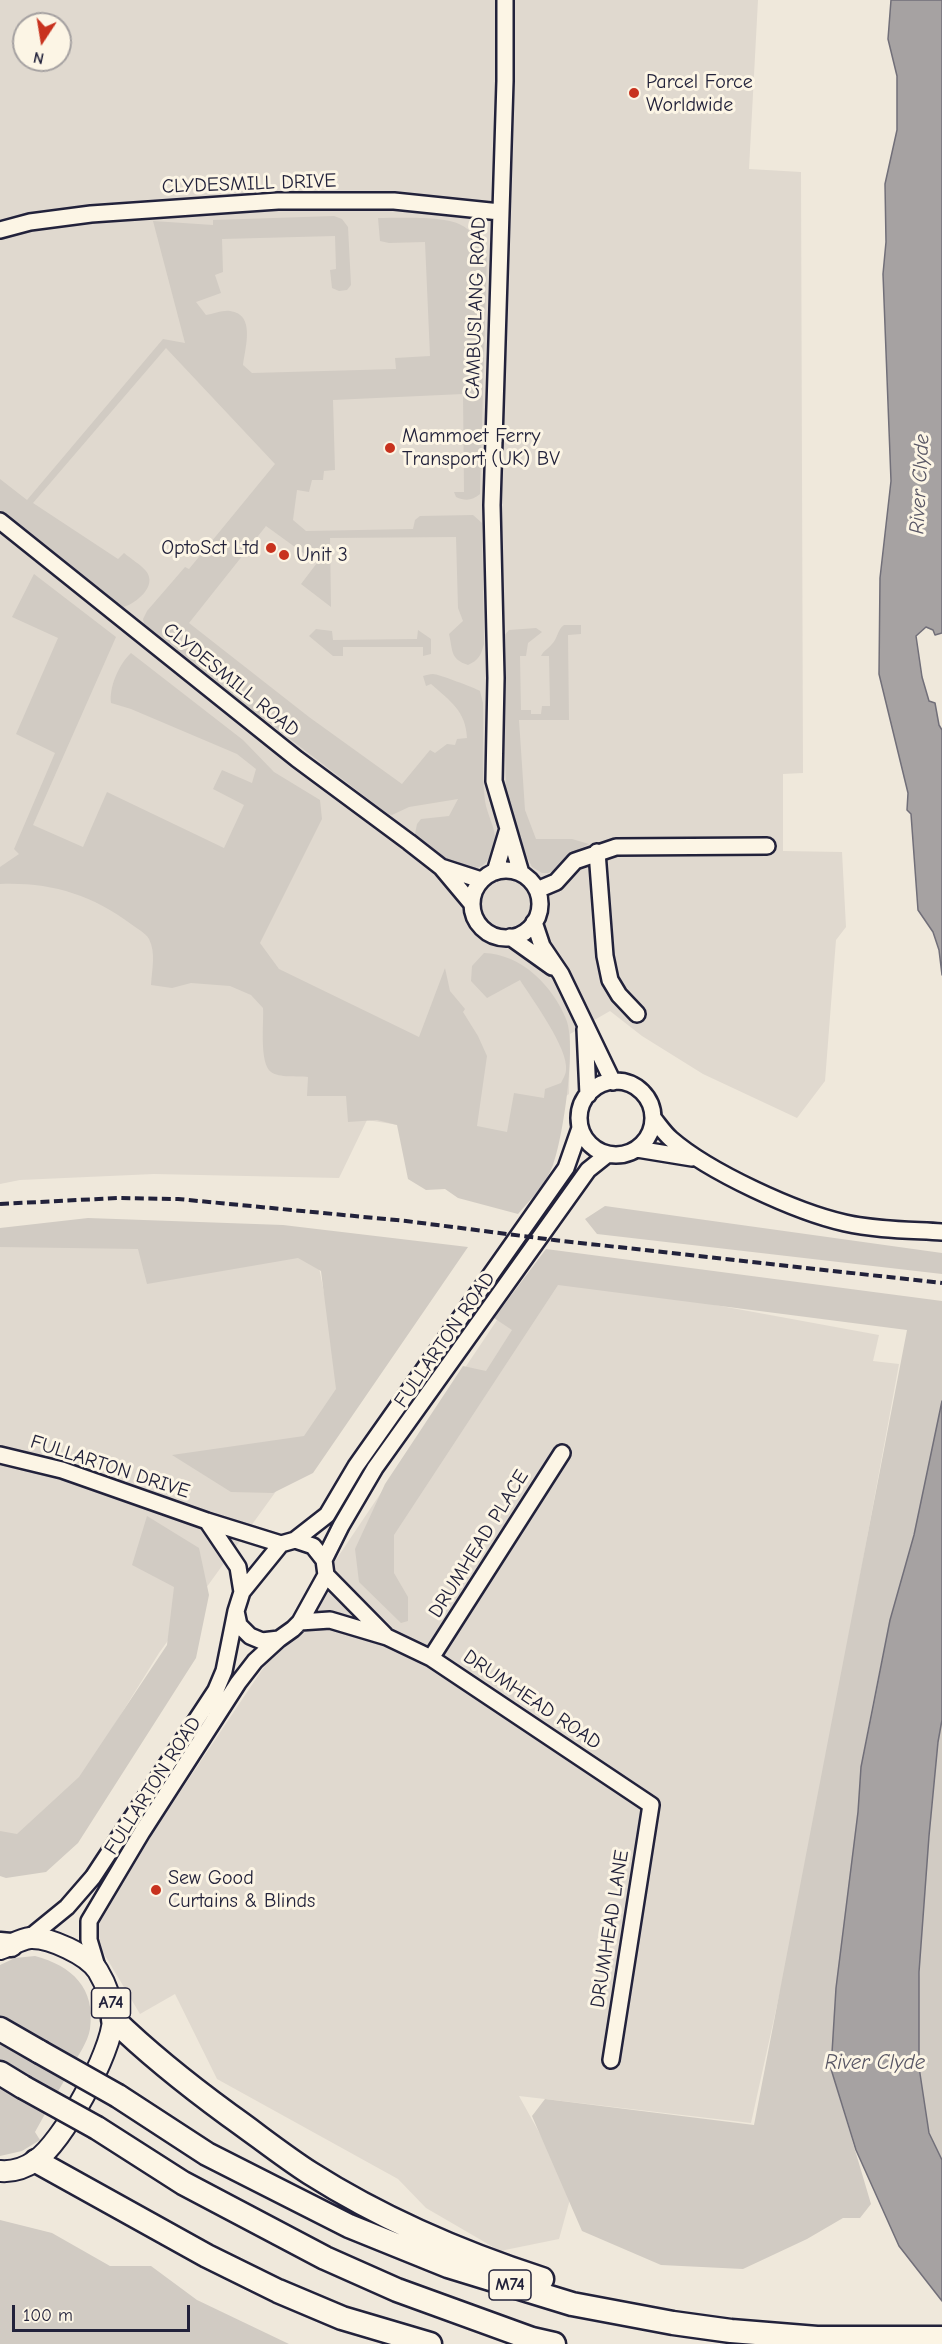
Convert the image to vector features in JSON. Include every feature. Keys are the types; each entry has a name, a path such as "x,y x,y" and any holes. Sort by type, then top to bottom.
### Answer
{"highway":[{"name":"M74","path":"113,2019 131,2037 197,2091 259,2136 311,2173 379,2212 490,2262 673,2323"},
{"name":"M74","path":"0,2029 118,2096 207,2154 349,2226 448,2266 572,2304 673,2323 731,2331 817,2338 942,2338"},
{"name":"M74","path":"0,2073 97,2128 183,2183 325,2258 397,2290 532,2339 554,2344"},
{"path":"36,2161 207,2256 279,2291 342,2318 430,2344"}],"main road":[{"name":"FULLARTON ROAD","path":"2,2172 23,2168 36,2161 52,2146 100,2064 109,2041 113,2019 112,2004 98,1970 75,1951 48,1941 10,1944"}],"street":[{"name":"CAMBUSLANG ROAD","path":"505,0 492,505 496,678 494,781 507,832 521,873"},
{"name":"CLYDESMILL DRIVE","path":"0,230 30,222 91,214 278,201 394,201 500,212"},
{"name":"CLYDESMILL ROAD","path":"0,520 297,759 441,867 472,904"},
{"path":"495,872 507,832"},
{"path":"537,891 556,882 574,861 616,847 767,846"},
{"path":"597,852 605,956 610,980 619,995 637,1014"},
{"name":"CLYDESMILL ROAD","path":"441,867 481,880"},
{"path":"504,870 521,873 537,891 540,901 539,912 534,922 520,934 510,937 491,934 477,921 472,904 473,895 481,880 495,872 504,870"},
{"path":"534,922 542,946 561,974 613,1082"},
{"path":"510,937 561,974"},
{"path":"585,1023 588,1095"},
{"path":"613,1082 634,1086 649,1103 653,1118 651,1130 645,1141 637,1149 628,1153 608,1154 591,1145 580,1128 579,1116 588,1095 595,1088 613,1082"},
{"path":"653,1118 671,1139 701,1160 755,1189 814,1213 846,1223 942,1232"},
{"name":"FULLARTON ROAD","path":"10,1944 67,1907 93,1877 216,1690 224,1671 242,1592 288,1542 327,1515 357,1466 566,1168 580,1128"},
{"path":"637,1149 701,1160"},
{"name":"FULLARTON ROAD","path":"98,1970 89,1940 89,1921 142,1832 238,1683 255,1661 300,1622 341,1526 375,1468 588,1170 608,1154"},
{"name":"DRUMHEAD PLACE","path":"431,1658 562,1453"},
{"name":"FULLARTON DRIVE","path":"0,1455 62,1470 207,1521 288,1542 313,1546 325,1567 387,1637"},
{"path":"207,1521 238,1567 242,1592"},
{"path":"236,1611 239,1625 250,1636 262,1641 279,1639"},
{"path":"300,1622 330,1620 387,1637"},
{"name":"DRUMHEAD ROAD","path":"387,1637 431,1658 651,1804"},
{"name":"DRUMHEAD LANE","path":"611,2060 651,1804"}],"shaded area":[{"path":"0,0 758,0 749,169 801,172 803,773 783,774 783,851 842,852 846,927 836,940 825,1081 797,1118 703,1074 642,1036 610,1011 570,1034 569,1094 544,1112 511,1143 367,1120 339,1178 154,1174 20,1180 0,1184"},
{"path":"334,216 342,219 348,227 351,285 347,290 339,291 332,288 330,270 336,269 335,236 222,239 223,272 215,275 221,293 196,302 206,315 230,311 238,313 243,318 247,341 243,365 252,373 396,369 395,358 430,356 425,242 380,241 378,218 452,221 464,227 476,238 487,256 480,494 465,500 456,497 454,492 464,492 463,394 333,400 335,470 324,471 323,480 312,480 309,492 297,490 293,520 306,531 413,529 415,520 420,516 473,515 482,523 484,644 482,651 477,659 468,665 458,660 452,650 449,634 463,621 458,608 456,537 330,538 331,607 301,584 317,563 266,526 189,623 309,717 402,784 430,750 435,753 447,744 455,745 457,739 467,738 464,721 456,707 431,684 426,686 423,676 436,675 480,691 483,703 485,801 495,841 490,858 478,867 460,866 440,854 415,834 417,824 421,819 449,816 458,799 409,807 392,815 388,814 145,628 143,619 147,611 185,567 189,569 275,464 166,348 33,503 118,559 124,553 141,566 149,577 149,582 139,598 124,607 117,604 0,510 0,479 27,500 163,339 185,343 153,221 213,225 213,220"},
{"path":"34,574 116,637 33,825 83,847 107,792 224,848 244,805 213,789 222,770 252,783 256,769 237,754 131,709 111,703 116,676 131,653 243,740 274,772 320,800 322,819 260,943 279,969 419,1037 445,968 450,991 465,1009 463,1012 487,1056 477,1126 507,1132 514,1093 544,1098 545,1089 561,1083 566,1072 565,1061 549,1024 520,980 487,998 471,981 472,966 484,953 511,959 534,974 553,995 566,1019 569,1031 569,1069 561,1135 550,1172 538,1191 518,1214 458,1198 445,1189 426,1190 408,1179 397,1125 377,1120 348,1122 346,1096 307,1096 308,1077 284,1076 271,1072 267,1067 263,1052 263,1008 251,995 230,986 191,983 172,988 151,985 153,955 149,939 116,914 69,892 36,885 0,884 0,867 19,854 14,849 55,753 16,734 58,638 12,617"},
{"path":"564,625 581,625 581,634 568,635 569,720 519,720 525,810 536,839 572,839 589,844 577,850 555,870 542,873 532,867 526,855 506,790 503,637 509,630 536,628 542,632 528,643 526,656 520,656 521,710 531,710 531,714 541,714 542,706 550,706 549,656 541,656 554,642"},
{"path":"316,629 332,631 333,640 417,639 418,630 431,639 431,654 423,656 423,647 343,647 343,656 333,656 309,636"},
{"path":"605,1206 942,1253 942,1274 597,1234 585,1219"},
{"path":"88,1218 283,1225 468,1247 313,1473 273,1493 231,1492 172,1455 304,1436 336,1389 321,1271 298,1258 147,1284 138,1249 0,1247 0,1228"},
{"path":"313,1238 345,1396 159,1653 48,1832 0,1856 0,1240"},
{"path":"546,1249 942,1301 942,1401 914,1535 890,1620 861,1767 858,1812 836,1988 831,2069 871,2204 860,2218 843,2218 807,2239 743,2269 661,2265 582,2231 532,2116 545,2099 754,2125 907,1330 558,1285 394,1535 394,1573 408,1597 408,1621 401,1623 359,1582 355,1549 385,1484 463,1366 486,1371 512,1330 494,1318"},
{"path":"530,1271 879,1335 873,1361 899,1364 802,1892 751,2123 519,2096 572,2192 559,2239 500,2251 426,2208 398,2179 217,2079 175,1994 140,2014 94,1937 102,1908"},
{"path":"147,1516 199,1548 209,1595 196,1658 78,1843 46,1872 6,1878 0,1876 0,1831 17,1834 79,1777 167,1645 174,1587 132,1565"},
{"path":"942,1720 942,2160 930,2135 923,2101 918,2008 931,1802"},
{"path":"35,1956 60,1966 79,1981 89,2002 90,2029 87,2039 35,2132 40,2140 22,2151 0,2156 0,1965 15,1958"},
{"path":"0,2220 52,2233 110,2266 151,2266 197,2300 289,2344 0,2344"}],"water":[{"name":"River Clyde","path":"891,0 942,0 942,633 935,635 933,630 926,627 916,636 922,677 929,701 935,703 942,730 942,975 939,950 933,932 918,910 911,814 907,810 908,793 879,674 880,578 891,481 883,274 886,242 885,184 897,130 897,76 888,39"},
{"name":"River Clyde","path":"942,1401 942,1720 929,1836 919,1972 919,2067 929,2133 942,2160 942,2301 899,2246 856,2150 831,2069 836,1988 858,1812 861,1767 890,1620 914,1535"}],"railway":[{"path":"0,1204 117,1198 178,1199 406,1221 554,1240 942,1283"}],"place":[{"name":"Parcel Force Worldwide","path":"634,93"},
{"name":"Mammoet Ferry Transport (UK) BV","path":"390,448"},
{"name":"OptoSct Ltd","path":"271,548"},
{"name":"Unit 3","path":"284,555"},
{"name":"Sew Good Curtains & Blinds","path":"156,1890"}]}
